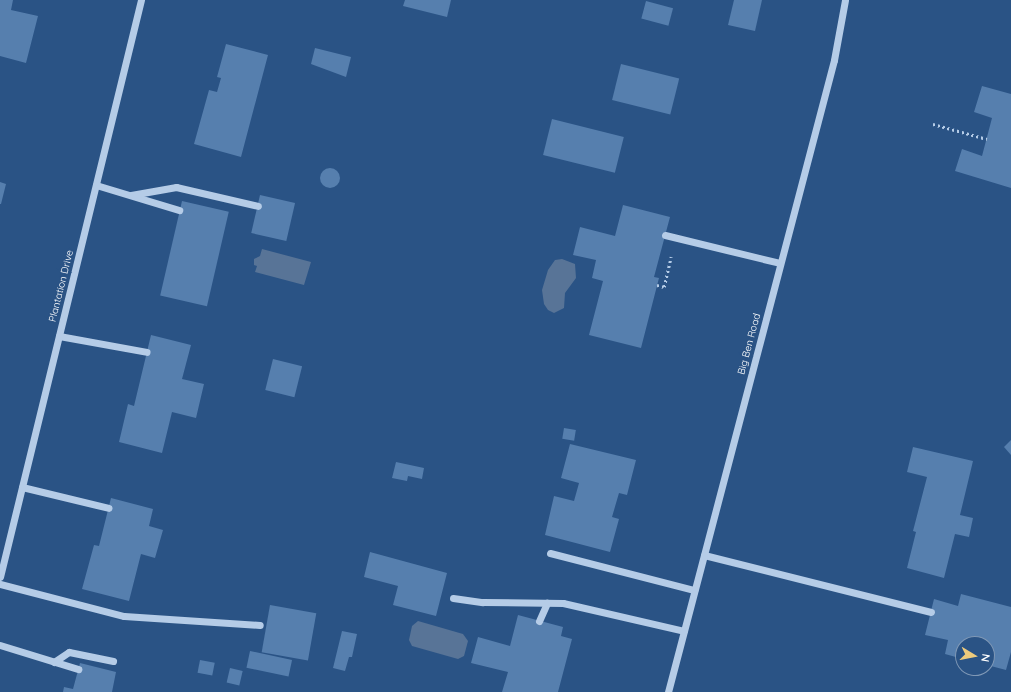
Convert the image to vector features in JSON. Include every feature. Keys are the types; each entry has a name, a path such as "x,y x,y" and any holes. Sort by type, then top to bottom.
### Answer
{"street":[{"name":"Plantation Drive","path":"0,577 141,0"},
{"name":"Big Ben Road","path":"668,692 834,60 845,0"},
{"path":"96,185 180,210"},
{"path":"131,196 176,187 258,206"},
{"path":"665,234 780,263"},
{"path":"59,336 147,352"},
{"path":"22,486 109,508"},
{"path":"550,553 694,590"},
{"path":"704,555 931,612"},
{"path":"0,584 124,616 260,625"},
{"path":"453,598 483,602 563,603 684,631"},
{"path":"539,621 547,603"},
{"path":"0,645 78,669"},
{"path":"54,662 69,652 113,661"}],"path":[{"path":"933,124 987,139"},
{"path":"657,285 664,287 675,237"}],"water":[{"path":"262,249 311,262 304,285 255,272 257,266 254,265 254,259 260,256"},
{"path":"562,259 575,264 576,278 565,293 564,308 554,313 548,310 544,304 542,290 548,270 555,260"},
{"path":"418,621 463,634 468,641 464,656 458,659 412,646 409,640 412,626"}],"building":[{"path":"0,0 13,0 11,10 38,16 26,63 0,56"},
{"path":"405,0 451,0 447,17 403,6"},
{"path":"734,0 762,0 755,31 728,25"},
{"path":"646,1 673,8 668,26 641,18"},
{"path":"226,44 268,55 241,157 194,144 209,90 217,92 221,78 217,77"},
{"path":"315,48 351,57 346,77 311,64"},
{"path":"621,64 679,79 670,114 612,100"},
{"path":"982,86 1011,94 1011,188 955,171 962,149 982,156 992,118 974,112"},
{"path":"552,119 624,137 615,173 543,155"},
{"path":"326,168 334,168 340,174 340,182 334,188 326,188 320,182 320,174"},
{"path":"0,182 6,184 1,204 0,204"},
{"path":"260,195 295,203 286,241 251,233"},
{"path":"182,201 229,212 207,306 160,296"},
{"path":"623,205 670,217 654,277 659,278 641,348 589,335 603,281 592,278 596,260 573,255 580,227 615,236"},
{"path":"151,335 191,345 182,379 204,384 196,418 172,412 162,453 119,442 128,404 134,406"},
{"path":"273,359 302,366 294,397 265,390"},
{"path":"564,428 576,430 574,441 562,439"},
{"path":"1011,440 1011,455 1004,447"},
{"path":"570,444 636,460 627,495 619,493 612,517 619,519 610,552 545,535 554,496 574,501 579,483 561,478"},
{"path":"913,447 973,461 960,515 973,518 969,537 955,534 944,578 907,568 916,532 913,531 927,477 907,472"},
{"path":"396,462 424,468 422,479 408,476 407,481 392,478"},
{"path":"111,498 153,509 149,526 163,530 155,558 141,554 129,601 82,589 94,545 99,546"},
{"path":"370,552 447,573 436,616 393,605 398,586 364,577"},
{"path":"961,594 1011,607 1011,652 1006,670 995,667 995,636 955,636 955,657 945,654 948,640 925,635 934,599 958,606"},
{"path":"270,605 316,613 308,660 262,652"},
{"path":"518,615 563,627 561,636 572,639 558,692 502,692 508,672 471,663 478,637 510,646"},
{"path":"342,631 357,634 352,657 349,657 345,671 333,668"},
{"path":"250,651 292,660 289,677 246,668"},
{"path":"200,660 215,663 212,676 198,673"},
{"path":"80,663 116,672 112,692 63,692 64,687 73,689"},
{"path":"230,668 243,671 239,686 227,683"}]}
